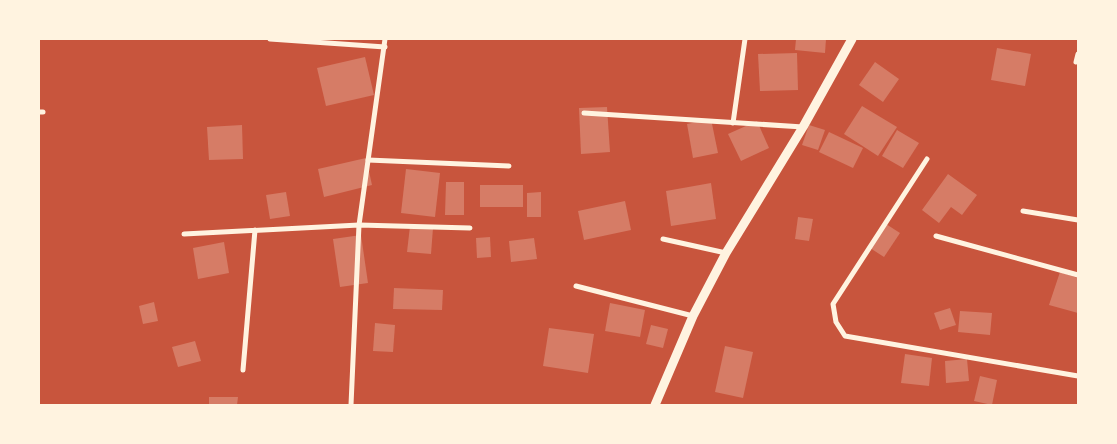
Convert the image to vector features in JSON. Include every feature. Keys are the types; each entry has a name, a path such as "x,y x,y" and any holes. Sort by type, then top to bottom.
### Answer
{"street":[{"path":"270,39 385,47"},
{"path":"351,405 359,225 386,39"},
{"path":"733,123 745,39"},
{"path":"656,405 693,316 726,253 803,127 852,39"},
{"path":"1076,62 1078,54"},
{"path":"584,113 803,127"},
{"path":"927,159 832,304 836,322 845,336 1078,376"},
{"path":"368,160 509,166"},
{"path":"1023,211 1078,220"},
{"path":"184,234 359,225 470,228"},
{"path":"243,370 256,230"},
{"path":"936,236 1078,275"},
{"path":"663,239 726,253"},
{"path":"576,286 693,316"}],"building":[{"path":"796,39 826,39 825,53 795,50"},
{"path":"997,48 1031,54 1025,86 991,80"},
{"path":"797,53 798,90 760,91 758,54"},
{"path":"365,57 374,95 326,106 317,68"},
{"path":"875,62 899,79 883,102 859,85"},
{"path":"862,106 897,127 878,156 844,134"},
{"path":"607,107 610,152 581,154 579,108"},
{"path":"711,119 718,153 693,158 687,124"},
{"path":"757,121 769,148 741,161 728,134"},
{"path":"242,125 243,159 209,160 207,127"},
{"path":"809,125 825,130 818,150 802,145"},
{"path":"897,130 919,143 903,168 882,156"},
{"path":"829,132 863,148 853,168 819,152"},
{"path":"366,158 372,185 324,197 318,169"},
{"path":"406,169 440,173 435,217 401,213"},
{"path":"948,174 977,195 962,215 951,207 939,223 922,210"},
{"path":"446,182 464,182 464,215 445,215"},
{"path":"711,183 716,219 671,226 666,191"},
{"path":"480,185 523,185 523,207 480,207"},
{"path":"286,192 290,216 270,219 266,195"},
{"path":"541,192 541,217 527,217 527,193"},
{"path":"625,201 631,230 584,240 578,211"},
{"path":"798,217 813,219 809,241 795,239"},
{"path":"886,224 900,233 884,257 870,248"},
{"path":"410,226 433,228 431,254 407,252"},
{"path":"361,235 368,283 340,287 333,239"},
{"path":"490,237 491,257 477,258 476,238"},
{"path":"534,238 537,259 511,262 509,241"},
{"path":"224,242 229,273 198,279 193,248"},
{"path":"1060,272 1078,278 1078,313 1049,305"},
{"path":"394,288 443,290 442,310 393,309"},
{"path":"154,302 158,321 143,324 139,306"},
{"path":"610,303 645,310 640,337 605,331"},
{"path":"950,308 956,325 940,330 934,313"},
{"path":"960,311 992,313 990,335 958,332"},
{"path":"375,323 395,325 393,352 373,351"},
{"path":"651,325 668,329 663,348 646,344"},
{"path":"549,328 594,334 588,373 543,366"},
{"path":"195,341 201,361 178,367 172,347"},
{"path":"725,346 753,352 743,398 715,392"},
{"path":"905,354 932,358 929,386 901,383"},
{"path":"967,359 969,381 946,383 945,361"},
{"path":"980,376 997,380 992,405 974,401"},
{"path":"209,397 238,397 237,405 209,405"}]}
